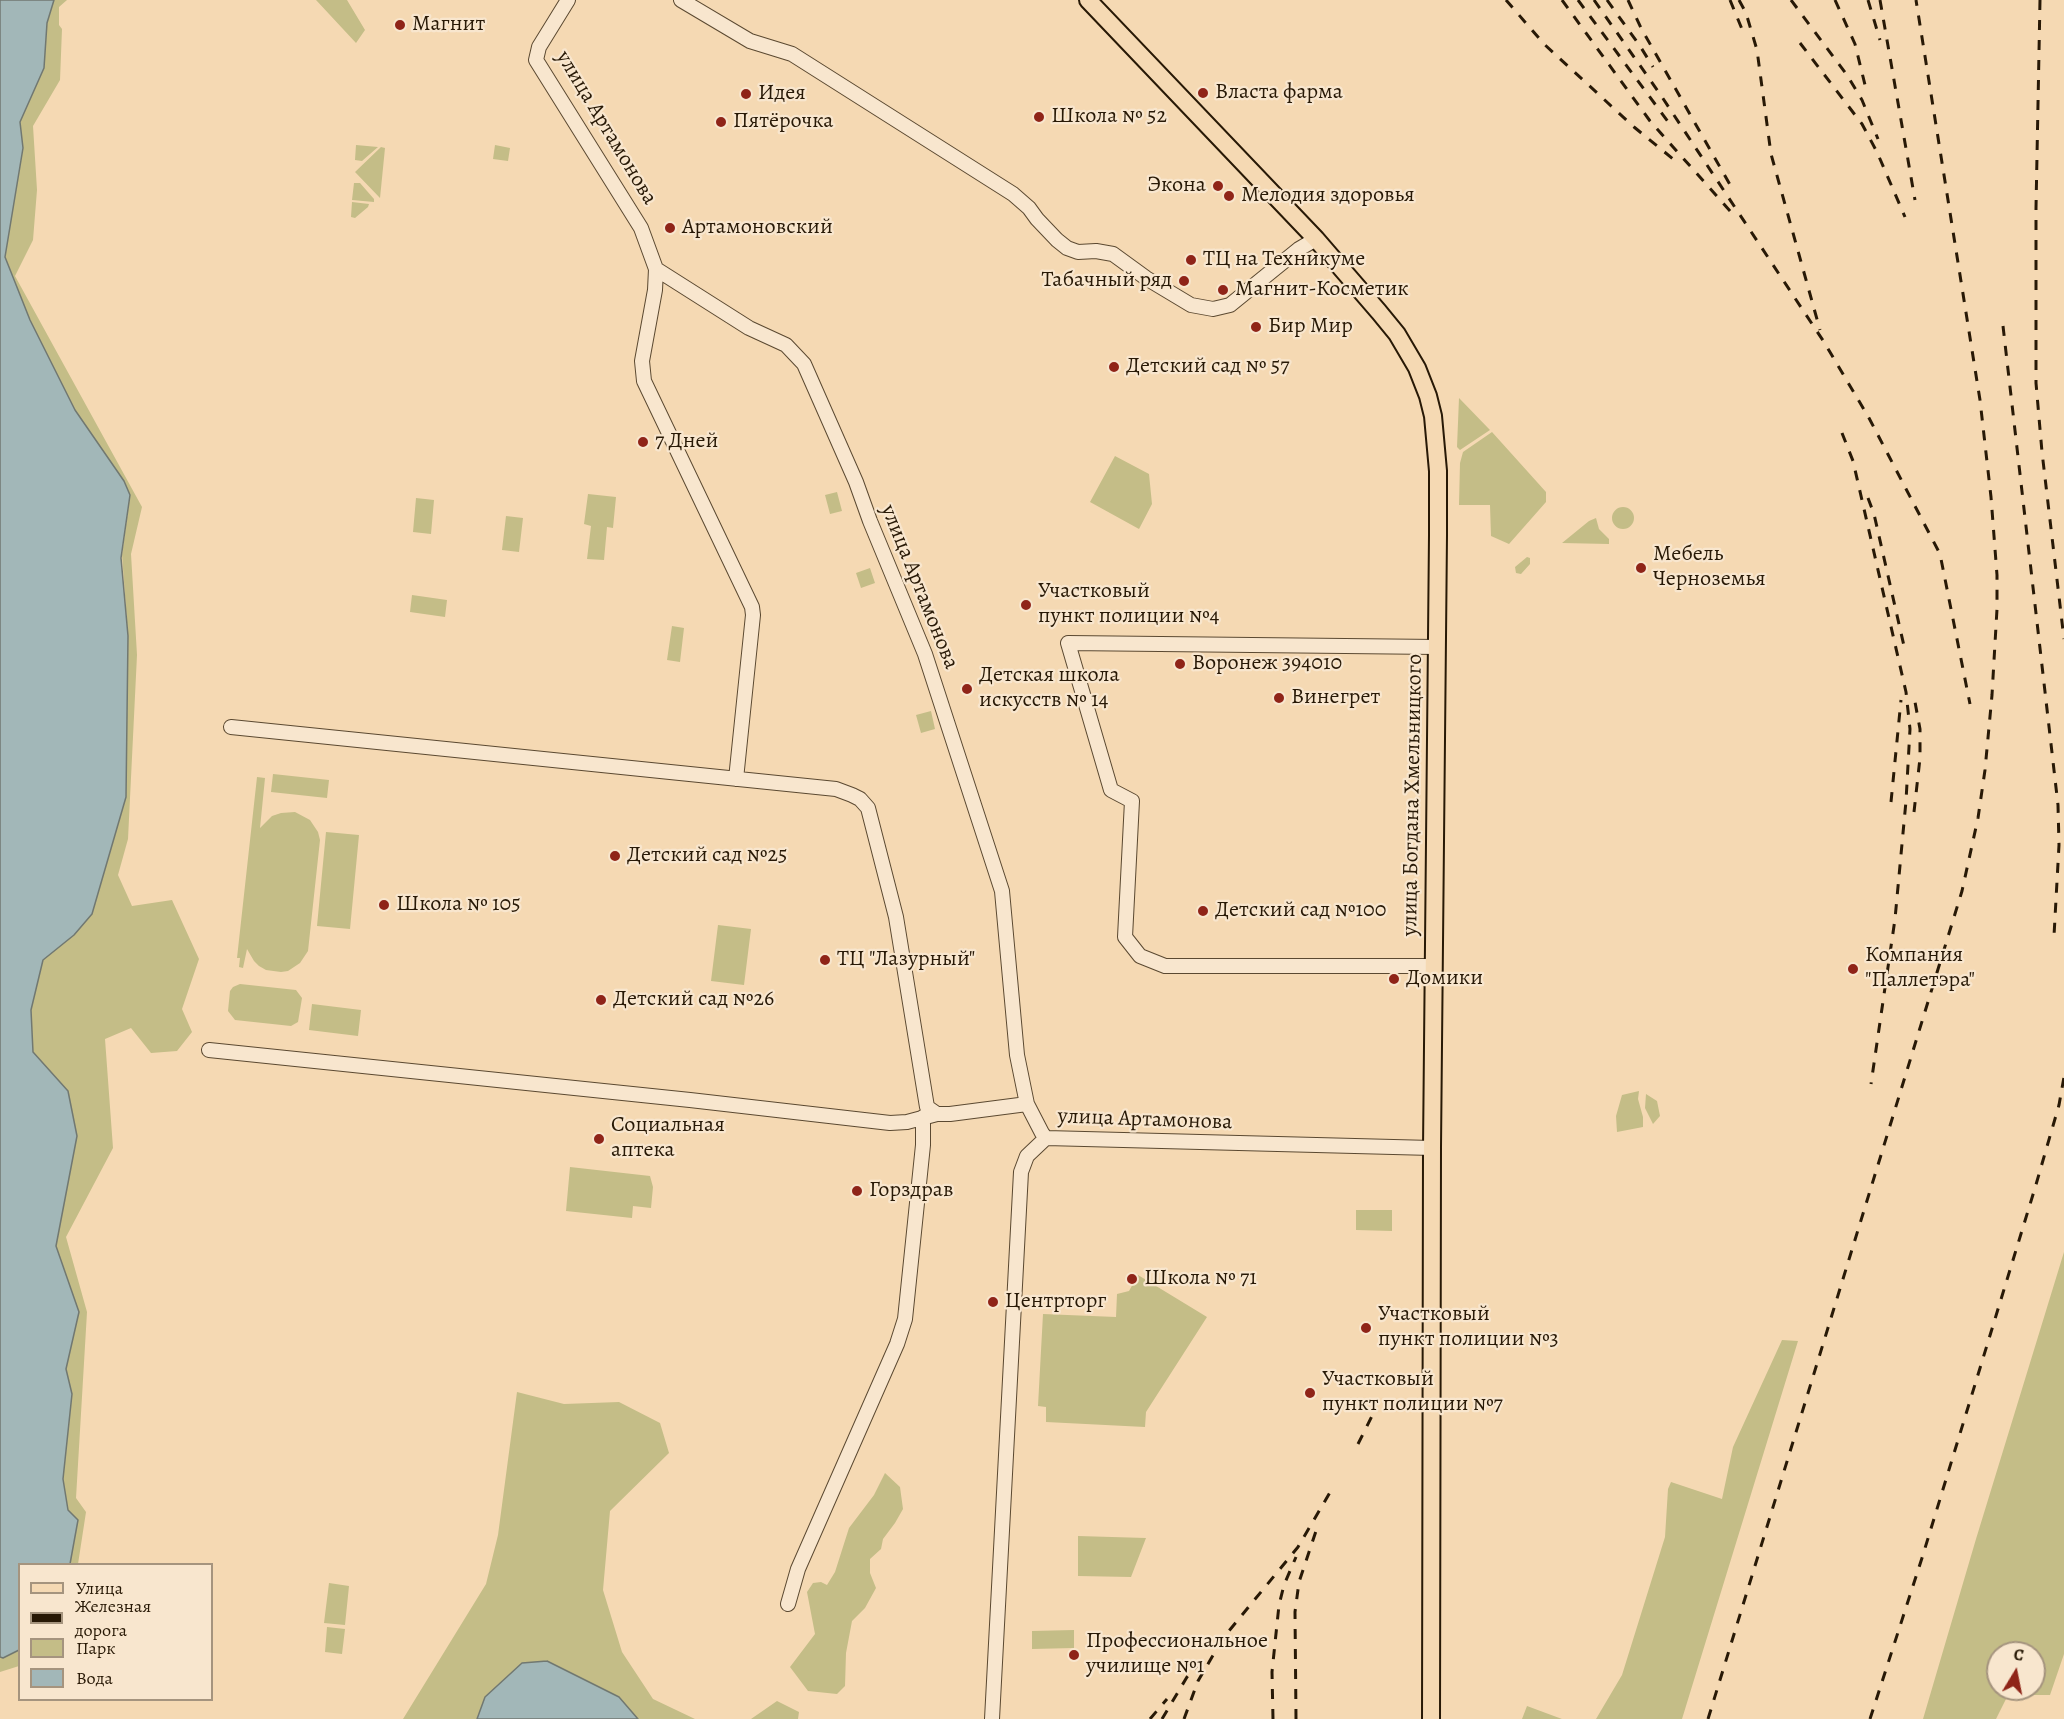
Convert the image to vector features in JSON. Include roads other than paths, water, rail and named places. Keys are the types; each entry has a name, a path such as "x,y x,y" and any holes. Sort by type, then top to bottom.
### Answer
{"main road":[{"name":"улица Богдана Хмельницкого","path":"1088,0 1316,239 1397,334 1417,368 1433,416 1438,471 1432,1148 1431,1719"}],"street":[{"name":"улица Артамонова","path":"568,0 539,48 536,60 641,228 656,269 748,328 786,345 804,364 855,482 925,654 1002,891 1017,1055 1027,1104 1034,1121 1046,1138 1432,1148"},
{"path":"681,0 750,41 792,54 1013,194 1067,248 1078,252 1096,251 1113,254 1191,306 1213,309 1230,305 1299,249 1316,239"},
{"path":"656,269 655,290 642,361 644,381 752,607 736,779"},
{"path":"1434,966 1165,966 1140,956 1125,937 1132,801 1111,790 1068,643 1437,647"},
{"path":"231,728 836,789 860,800 868,808 896,917 930,1116 922,1152 905,1319 897,1344 798,1569 788,1604"},
{"path":"208,1050 890,1123 1027,1104"},
{"path":"992,1719 1021,1172 1027,1156 1046,1138"}],"water":[{"path":"0,0 54,0 47,23 44,68 20,122 23,148 5,257 30,320 75,410 124,481 130,495 121,558 128,636 126,797 92,914 74,935 43,960 31,1010 33,1052 68,1091 77,1136 56,1246 79,1312 66,1369 72,1394 63,1479 68,1510 78,1520 70,1563 18,1563 18,1650 3,1658 0,1657"},
{"path":"547,1661 619,1697 638,1719 477,1719 485,1697 522,1663"}],"railway":[{"path":"1506,0 1544,44 1634,127 1678,163"},
{"path":"1562,0 1650,121 1731,212"},
{"path":"1578,0 1672,127"},
{"path":"1594,0 1660,94 1824,342 1869,418 1940,554 1970,704"},
{"path":"1607,0 1653,67"},
{"path":"1628,0 1641,28 1733,190"},
{"path":"1730,0 1744,34"},
{"path":"1739,0 1746,13 1757,50 1771,154 1820,330"},
{"path":"1791,0 1847,75 1862,100 1878,139"},
{"path":"1835,0 1855,44 1866,89"},
{"path":"1868,0 1880,40"},
{"path":"1880,0 1915,200"},
{"path":"1708,1719 1962,891 1978,818 1985,770 1997,609 1997,575 1991,497 1980,400 1916,0"},
{"path":"2040,0 2036,208 2036,383 2064,639"},
{"path":"1800,43 1862,124 1877,152 1905,217"},
{"path":"2003,326 2058,805 2059,845 2054,936"},
{"path":"1842,433 1853,461 1906,692 1910,729 1895,919 1871,1084"},
{"path":"1868,498 1874,514 1904,646"},
{"path":"1891,802 1901,700"},
{"path":"1914,812 1920,758 1920,729 1915,702"},
{"path":"1870,1719 1922,1558 2035,1188 2059,1105 2064,1077"},
{"path":"1358,1444 1372,1416"},
{"path":"1184,1719 1198,1681 1228,1632 1298,1547 1332,1489"},
{"path":"1296,1719 1295,1612 1299,1582 1318,1525"},
{"path":"1273,1719 1272,1672 1279,1605 1284,1585 1296,1557"},
{"path":"1162,1719 1187,1677 1208,1654"},
{"path":"1150,1719 1167,1699"}],"place":[{"name":"Магнит","path":"400,25"},
{"name":"Власта фарма","path":"1203,93"},
{"name":"Идея","path":"746,94"},
{"name":"Школа № 52","path":"1039,117"},
{"name":"Пятёрочка","path":"721,122"},
{"name":"Экона","path":"1218,186"},
{"name":"Мелодия здоровья","path":"1229,196"},
{"name":"Артамоновский","path":"670,228"},
{"name":"ТЦ на Техникуме","path":"1191,260"},
{"name":"Табачный ряд","path":"1184,281"},
{"name":"Магнит-Косметик","path":"1223,290"},
{"name":"Бир Мир","path":"1256,327"},
{"name":"Детский сад № 57","path":"1114,367"},
{"name":"7 Дней","path":"643,442"},
{"name":"Мебель Черноземья","path":"1641,568"},
{"name":"Участковый пункт полиции №4","path":"1026,605"},
{"name":"Воронеж 394010","path":"1180,664"},
{"name":"Детская школа искусств № 14","path":"967,689"},
{"name":"Винегрет","path":"1279,698"},
{"name":"Детский сад №25","path":"615,856"},
{"name":"Школа № 105","path":"384,905"},
{"name":"Детский сад №100","path":"1203,911"},
{"name":"ТЦ \"Лазурный\"","path":"825,960"},
{"name":"Компания \"Паллетэра\"","path":"1853,969"},
{"name":"Домики","path":"1394,979"},
{"name":"Детский сад №26","path":"601,1000"},
{"name":"Социальная аптека","path":"599,1139"},
{"name":"Горздрав","path":"857,1191"},
{"name":"Школа № 71","path":"1132,1279"},
{"name":"Центрторг","path":"993,1302"},
{"name":"Участковый пункт полиции №3","path":"1366,1328"},
{"name":"Участковый пункт полиции №7","path":"1310,1393"},
{"name":"Профессиональное училище №1","path":"1074,1655"}]}
